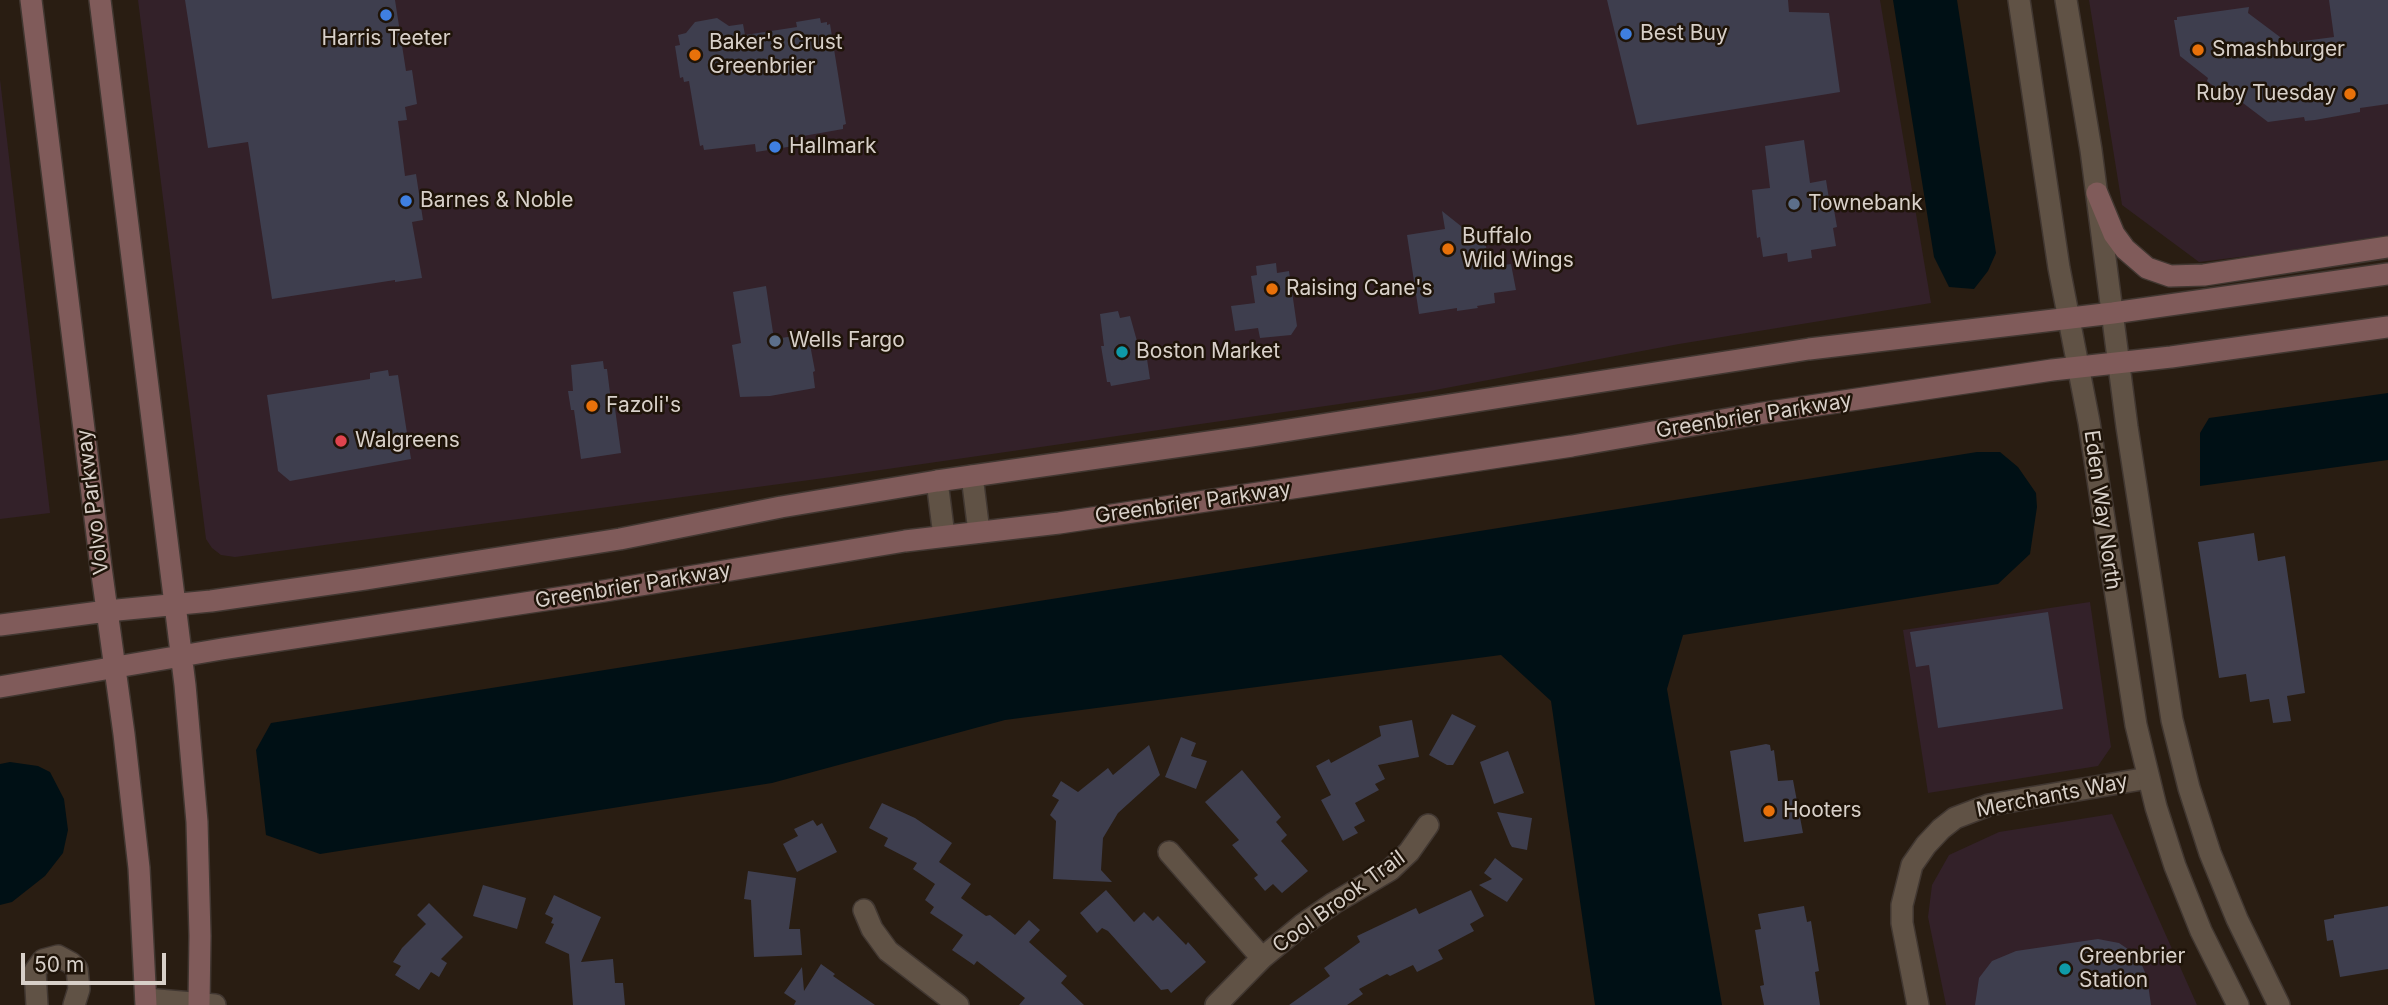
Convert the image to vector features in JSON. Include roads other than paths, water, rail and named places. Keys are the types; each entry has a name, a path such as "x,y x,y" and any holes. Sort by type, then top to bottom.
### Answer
{"main road":[{"name":"Volvo Parkway","path":"32,0 139,868 146,1002"},
{"path":"100,0 182,655 197,822 204,1005"},
{"path":"2097,192 2114,234 2125,249 2147,268 2170,276 2204,275 2388,247"},
{"path":"0,625 312,586 620,539 781,507 937,481 1251,436 1810,349 2113,313 2388,274"},
{"name":"Greenbrier Parkway","path":"0,687 182,655 944,536 1067,522 1572,446 1770,412 2388,327"}],"street":[{"name":"Eden Way North","path":"2019,0 2068,317 2090,422 2136,725 2148,778 2175,866 2201,931 2238,1005"},
{"name":"Eden Way North","path":"2066,0 2097,192 2119,363 2172,720 2189,788 2210,853 2236,919 2279,1005"},
{"path":"972,476 979,531"},
{"path":"937,481 944,536"},
{"name":"Merchants Way","path":"1918,1005 1902,923 1902,905 1912,865 1941,829 1955,818 1989,805 2148,778"},
{"name":"Cool Brook Trail","path":"1216,1005 1262,958 1334,903 1390,870 1409,852 1428,825"},
{"path":"1169,852 1262,958"},
{"path":"864,910 872,929 888,951 958,1005"},
{"path":"37,1005 35,971 43,960 58,956 77,970 79,989 74,1005"},
{"path":"146,1002 204,1005"}],"place":[{"name":"Harris Teeter","path":"386,15"},
{"name":"Best Buy","path":"1626,34"},
{"name":"Smashburger","path":"2198,50"},
{"name":"Baker's Crust Greenbrier","path":"695,55"},
{"name":"Ruby Tuesday","path":"2350,94"},
{"name":"Hallmark","path":"775,147"},
{"name":"Barnes & Noble","path":"406,201"},
{"name":"Townebank","path":"1794,204"},
{"name":"Buffalo Wild Wings","path":"1448,249"},
{"name":"Raising Cane's","path":"1272,289"},
{"name":"Wells Fargo","path":"775,341"},
{"name":"Boston Market","path":"1122,352"},
{"name":"Fazoli's","path":"592,406"},
{"name":"Walgreens","path":"341,441"},
{"name":"Hooters","path":"1769,811"},
{"name":"Greenbrier Station","path":"2065,969"}]}
